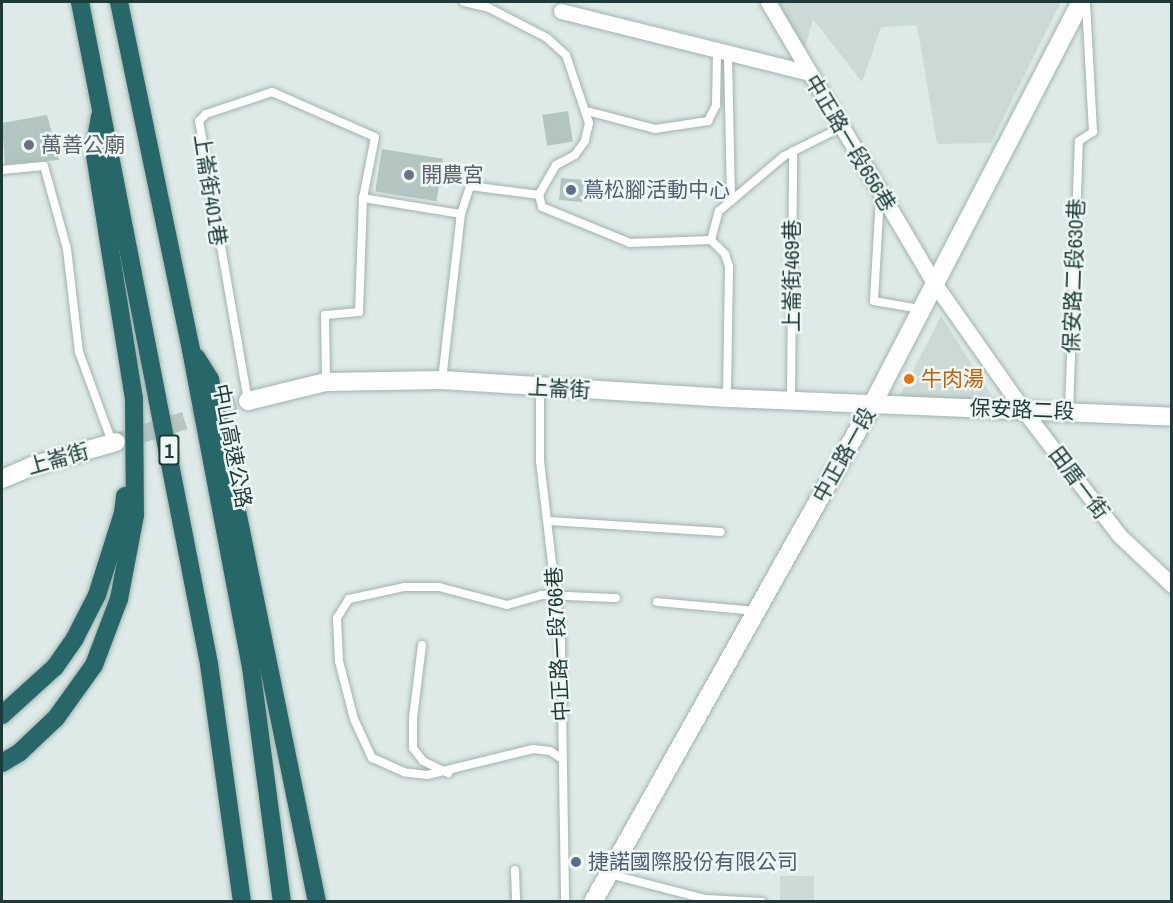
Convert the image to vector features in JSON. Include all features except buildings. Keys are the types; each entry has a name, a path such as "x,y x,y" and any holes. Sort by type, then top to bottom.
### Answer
{"highway":[{"name":"1","path":"80,2 102,106 208,664 242,902"},
{"name":"中山高速公路","path":"119,2 191,350 251,667 282,902"},
{"path":"2,763 20,752 68,700 94,665 119,599 135,515 134,399 93,150 102,106"},
{"path":"191,350 210,379 317,902"},
{"path":"2,714 55,667 97,595 123,513 134,399"}],"street":[{"name":"中正路一段656巷","path":"768,2 840,128 934,283"},
{"name":"中正路一段","path":"593,902 872,405 1081,2"},
{"path":"562,6 723,54 809,73"},
{"name":"田厝一街","path":"934,283 1024,411 1119,535 1172,585"},
{"name":"上崙街","path":"248,401 326,382 442,380 540,388 872,405"},
{"name":"保安路二段","path":"872,405 1069,411 1172,417"},
{"name":"上崙街","path":"2,478 114,443"}],"lane":[{"path":"464,2 490,5 547,38 566,55 587,111 585,141 575,155 556,165 538,195 542,207 630,243 711,240"},
{"name":"保安路二段630巷","path":"1069,411 1079,141 1093,132 1086,2"},
{"path":"587,111 655,129 708,121 716,105 723,54"},
{"path":"723,54 731,201"},
{"name":"上崙街401巷","path":"248,401 199,121 206,114 272,92 375,137 363,198 359,312 325,315 326,382"},
{"path":"711,240 719,211 793,151 840,128"},
{"name":"上崙街469巷","path":"791,401 793,151"},
{"path":"2,170 44,166 67,249 79,352 114,443"},
{"path":"442,380 461,214 470,186 538,195"},
{"path":"880,194 874,301 920,309"},
{"path":"363,198 461,214"},
{"path":"711,240 729,266 727,398"},
{"name":"中正路一段766巷","path":"540,388 540,461 558,595 565,902"},
{"path":"549,521 721,532"},
{"path":"562,759 550,751 534,749 448,773 404,772 372,758 354,719 339,661 337,618 349,599 404,586 439,587 507,605 541,595 616,598"},
{"path":"657,602 756,611"},
{"path":"422,645 413,717 413,748 423,761 448,773"},
{"path":"515,870 516,902"},
{"path":"609,874 706,899 759,901"}],"shaded area":[{"path":"773,2 1061,2 991,143 937,144 917,25 881,27 862,82 813,19 804,51"},
{"path":"941,316 997,404 899,398"},
{"path":"780,876 814,876 814,901 780,901"}],"tunnel":[{"path":"116,442 248,401"}],"place":[{"name":"萬善公廟","path":"29,145"},
{"name":"開農宮","path":"409,175"},
{"name":"蔦松腳活動中心","path":"571,190"},
{"name":"牛肉湯","path":"909,379"},
{"name":"捷諾國際股份有限公司","path":"576,862"}]}
